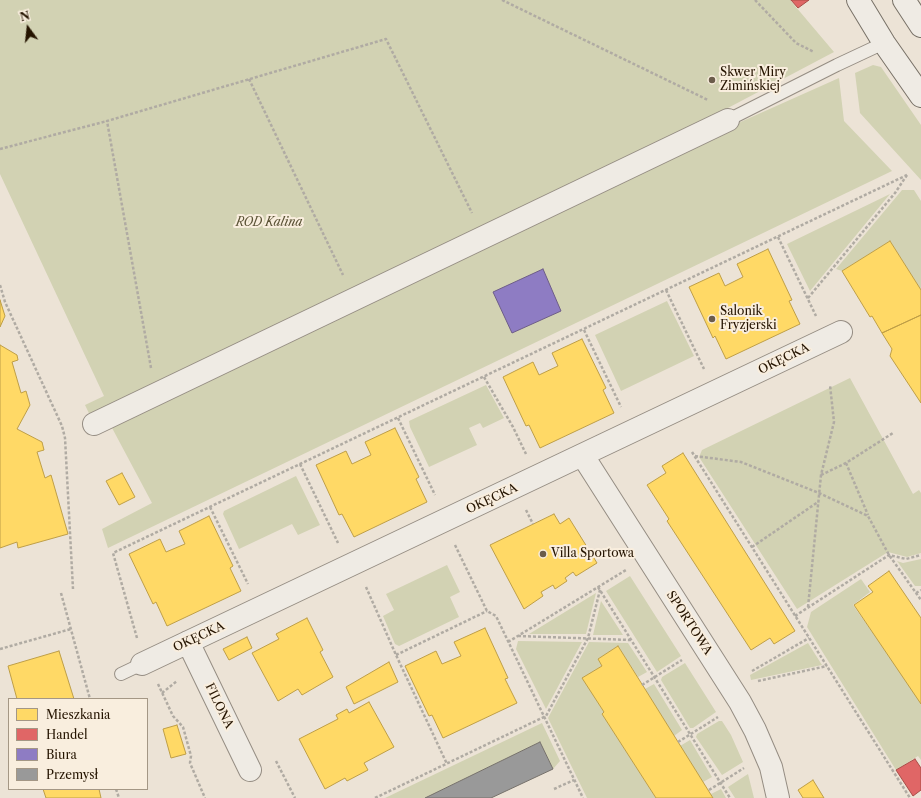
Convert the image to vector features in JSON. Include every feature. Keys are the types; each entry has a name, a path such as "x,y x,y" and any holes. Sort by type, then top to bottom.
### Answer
{"street":[{"path":"858,0 884,43 921,96"},
{"path":"904,0 921,26"},
{"path":"94,424 735,117"},
{"name":"OKĘCKA","path":"141,654 188,642 583,456 841,332"},
{"name":"SPORTOWA","path":"583,456 740,702 755,730 771,768 778,798"},
{"name":"FILONA","path":"188,642 250,770"}],"lane":[{"path":"735,117 837,65 884,43"},
{"path":"121,674 141,654"}],"path":[{"path":"502,0 726,109 735,117"},
{"path":"755,0 796,43 837,65"},
{"path":"0,149 107,121 386,39 484,237"},
{"path":"249,79 354,300"},
{"path":"107,121 156,395"},
{"path":"141,654 113,553 907,175 895,193 808,298"},
{"path":"778,237 818,320"},
{"path":"0,285 5,302 62,426 65,438 74,589"},
{"path":"666,290 706,374"},
{"path":"584,330 624,413"},
{"path":"484,377 514,427 529,459"},
{"path":"808,607 821,475 834,422 830,385"},
{"path":"398,418 435,496"},
{"path":"821,475 846,463 893,433"},
{"path":"692,452 910,798"},
{"path":"695,456 742,462 819,493 868,516"},
{"path":"846,463 868,516 889,555 921,600"},
{"path":"300,464 341,548"},
{"path":"752,547 818,501"},
{"path":"210,507 251,591"},
{"path":"525,508 533,524"},
{"path":"454,543 487,611 496,616 583,798"},
{"path":"795,616 889,555 906,559 921,555"},
{"path":"508,642 631,567"},
{"path":"365,585 447,764"},
{"path":"598,587 730,798"},
{"path":"375,798 544,717 588,638 600,590"},
{"path":"916,593 921,590"},
{"path":"61,593 90,698"},
{"path":"396,655 487,611"},
{"path":"0,649 71,629"},
{"path":"517,636 631,640"},
{"path":"751,672 809,638"},
{"path":"642,685 688,657"},
{"path":"757,682 827,666"},
{"path":"157,682 173,716 183,727 191,756 190,763 205,798"},
{"path":"678,742 724,713"},
{"path":"709,790 750,765"},
{"path":"554,789 574,780"}],"green space":[{"name":"ROD Kalina","path":"0,0 790,0 834,52 726,109 720,116 736,124 839,78 844,121 892,171 108,548 102,529 152,503 111,426 98,432 85,405 104,396 0,174"},
{"path":"873,65 881,67 921,125 921,180 860,113 855,73"},
{"path":"902,190 914,190 921,201 921,290 890,241 842,271 836,269"},
{"path":"890,194 810,291 787,244"},
{"path":"667,301 694,356 621,391 595,335"},
{"path":"850,378 913,494 919,490 921,493 921,553 907,557 888,552 797,609 699,457 702,450"},
{"path":"486,385 504,418 483,428 480,423 469,428 477,445 429,467 410,427 409,421"},
{"path":"296,476 320,525 298,535 292,524 239,549 223,514 224,511"},
{"path":"921,559 921,586 915,586 897,561 903,563"},
{"path":"447,565 460,592 450,597 459,617 399,646 395,644 383,616 394,610 386,594"},
{"path":"630,576 681,656 657,672 606,591"},
{"path":"861,579 870,592 853,605 921,701 921,760 918,756 896,770 807,627 811,612"},
{"path":"596,593 586,634 529,634"},
{"path":"601,601 623,635 593,635"},
{"path":"518,641 582,642 546,709 516,649"},
{"path":"589,642 628,643 647,672 638,677 618,646 598,659 602,666 583,678 604,712 602,714 656,798 587,798 548,718"},
{"path":"808,643 822,665 751,680 750,675"},
{"path":"685,663 716,712 693,728 690,728 661,680 662,677"},
{"path":"654,684 682,730 674,736 645,689"},
{"path":"719,721 722,721 731,735 743,762 722,775 696,737 697,734"},
{"path":"542,723 560,761 553,769 540,742 425,798 385,798"},
{"path":"690,740 712,777 703,782 680,746"},
{"path":"748,774 754,798 735,798 728,787"},
{"path":"721,789 726,798 713,798 711,794"}],"building: Mieszkania":[{"path":"890,241 921,290 921,315 882,333 872,316 870,317 842,271"},
{"path":"768,249 792,300 789,301 800,324 726,359 715,336 713,338 689,287 719,273 725,286 743,277 737,264"},
{"path":"0,300 5,316 0,327"},
{"path":"921,315 921,403 890,356 892,349 882,333"},
{"path":"582,339 606,388 603,390 614,413 540,448 529,425 526,426 503,377 533,362 539,375 558,366 552,353"},
{"path":"0,345 17,355 18,360 12,362 21,393 26,391 30,405 17,429 42,442 44,450 37,452 45,478 51,475 68,534 18,548 17,542 0,548"},
{"path":"395,428 419,477 416,479 427,502 354,537 342,514 339,515 316,465 346,451 352,464 371,455 365,442"},
{"path":"683,453 795,631 774,644 770,638 751,650 667,521 669,519 647,485 666,473 662,466"},
{"path":"122,473 135,497 119,505 106,481"},
{"name":"Villa Sportowa","path":"554,514 560,524 569,518 597,563 576,576 573,572 565,578 567,581 555,589 553,585 541,592 543,596 524,609 490,545"},
{"path":"209,516 233,566 230,568 241,591 167,626 156,602 153,604 129,554 160,539 166,552 185,544 179,531"},
{"path":"889,571 921,618 921,704 854,605 873,592 868,586"},
{"path":"307,618 323,650 320,652 333,677 302,695 298,689 278,701 252,653 279,639 276,634"},
{"path":"485,628 508,678 505,679 517,703 443,738 432,715 429,716 405,666 436,651 442,664 461,656 454,642"},
{"path":"247,637 252,648 229,660 223,649"},
{"path":"618,646 713,798 656,798 602,714 604,712 582,678 602,666 598,659"},
{"path":"59,651 74,698 17,698 8,666"},
{"path":"389,662 398,682 354,704 346,687"},
{"path":"369,702 394,747 364,763 368,770 347,781 345,778 325,789 299,739 338,719 336,715 347,709 349,713"},
{"path":"177,725 186,754 171,758 163,729"},
{"path":"813,780 824,798 803,798 798,790"},
{"path":"43,790 99,790 101,798 46,798"}],"building: Handel":[{"path":"791,0 809,0 798,8"},
{"path":"915,759 921,768 921,790 913,796 896,770"}],"building: Biura":[{"path":"543,269 561,311 512,333 493,292"}],"building: Przemysł":[{"path":"540,742 553,769 491,798 425,798"}],"place":[{"name":"Skwer Miry Zimińskiej","path":"712,80"},
{"name":"Salonik Fryzjerski","path":"712,319"},
{"name":"Villa Sportowa","path":"543,554"}]}
